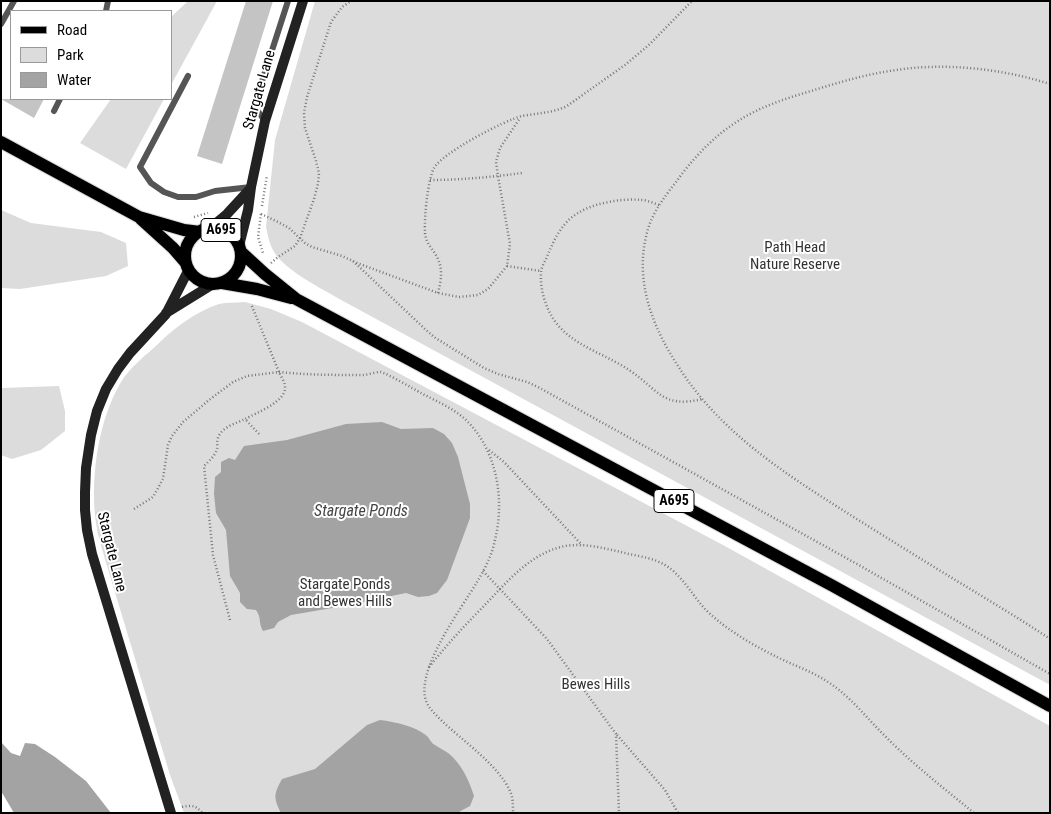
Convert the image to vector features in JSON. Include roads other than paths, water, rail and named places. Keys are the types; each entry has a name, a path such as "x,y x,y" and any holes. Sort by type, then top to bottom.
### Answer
{"main road":[{"name":"A695","path":"1,142 140,217 184,230 216,229 230,234 240,249 265,274 296,299 833,586 1050,706"},
{"name":"A695","path":"140,217 173,248 193,275 199,280 205,283 258,289 296,299"},
{"name":"A695","path":"187,266 186,256 189,242 194,236 204,230"},
{"name":"A695","path":"218,283 230,278 235,273 241,260 240,249"}],"street":[{"name":"Stargate Lane","path":"240,249 265,121 303,1"},
{"path":"204,230 227,214 251,188"},
{"name":"Stargate Lane","path":"166,314 187,266"},
{"name":"Stargate Lane","path":"171,811 92,554 85,510 86,468 97,411 106,389 118,369 166,314 218,283"}],"lane":[{"path":"1,24 14,1"},
{"path":"265,121 254,106 288,1"},
{"path":"188,76 140,167 151,183 164,192 178,197 196,197 214,191 251,188"},
{"path":"54,111 60,100"}],"water":[{"name":"Stargate Ponds","path":"382,422 401,429 433,428 444,434 452,443 458,457 470,504 470,518 447,580 437,593 429,596 418,597 406,593 291,615 278,622 274,628 263,631 256,610 247,609 240,602 240,593 230,576 226,530 216,513 214,494 215,477 221,472 221,462 229,458 235,460 244,446 287,440 346,424"},
{"path":"380,720 398,723 417,730 453,757 464,772 472,790 474,796 470,806 457,813 281,813 276,796 277,788 282,779 315,769 367,725"},
{"path":"1,742 11,753 20,756 25,743 35,744 86,781 111,813 14,813 1,791"}],"park label":[{"name":"Path Head Nature Reserve","path":"795,256"},
{"name":"Stargate Ponds and Bewes Hills","path":"345,594"},
{"name":"Bewes Hills","path":"596,685"}]}
